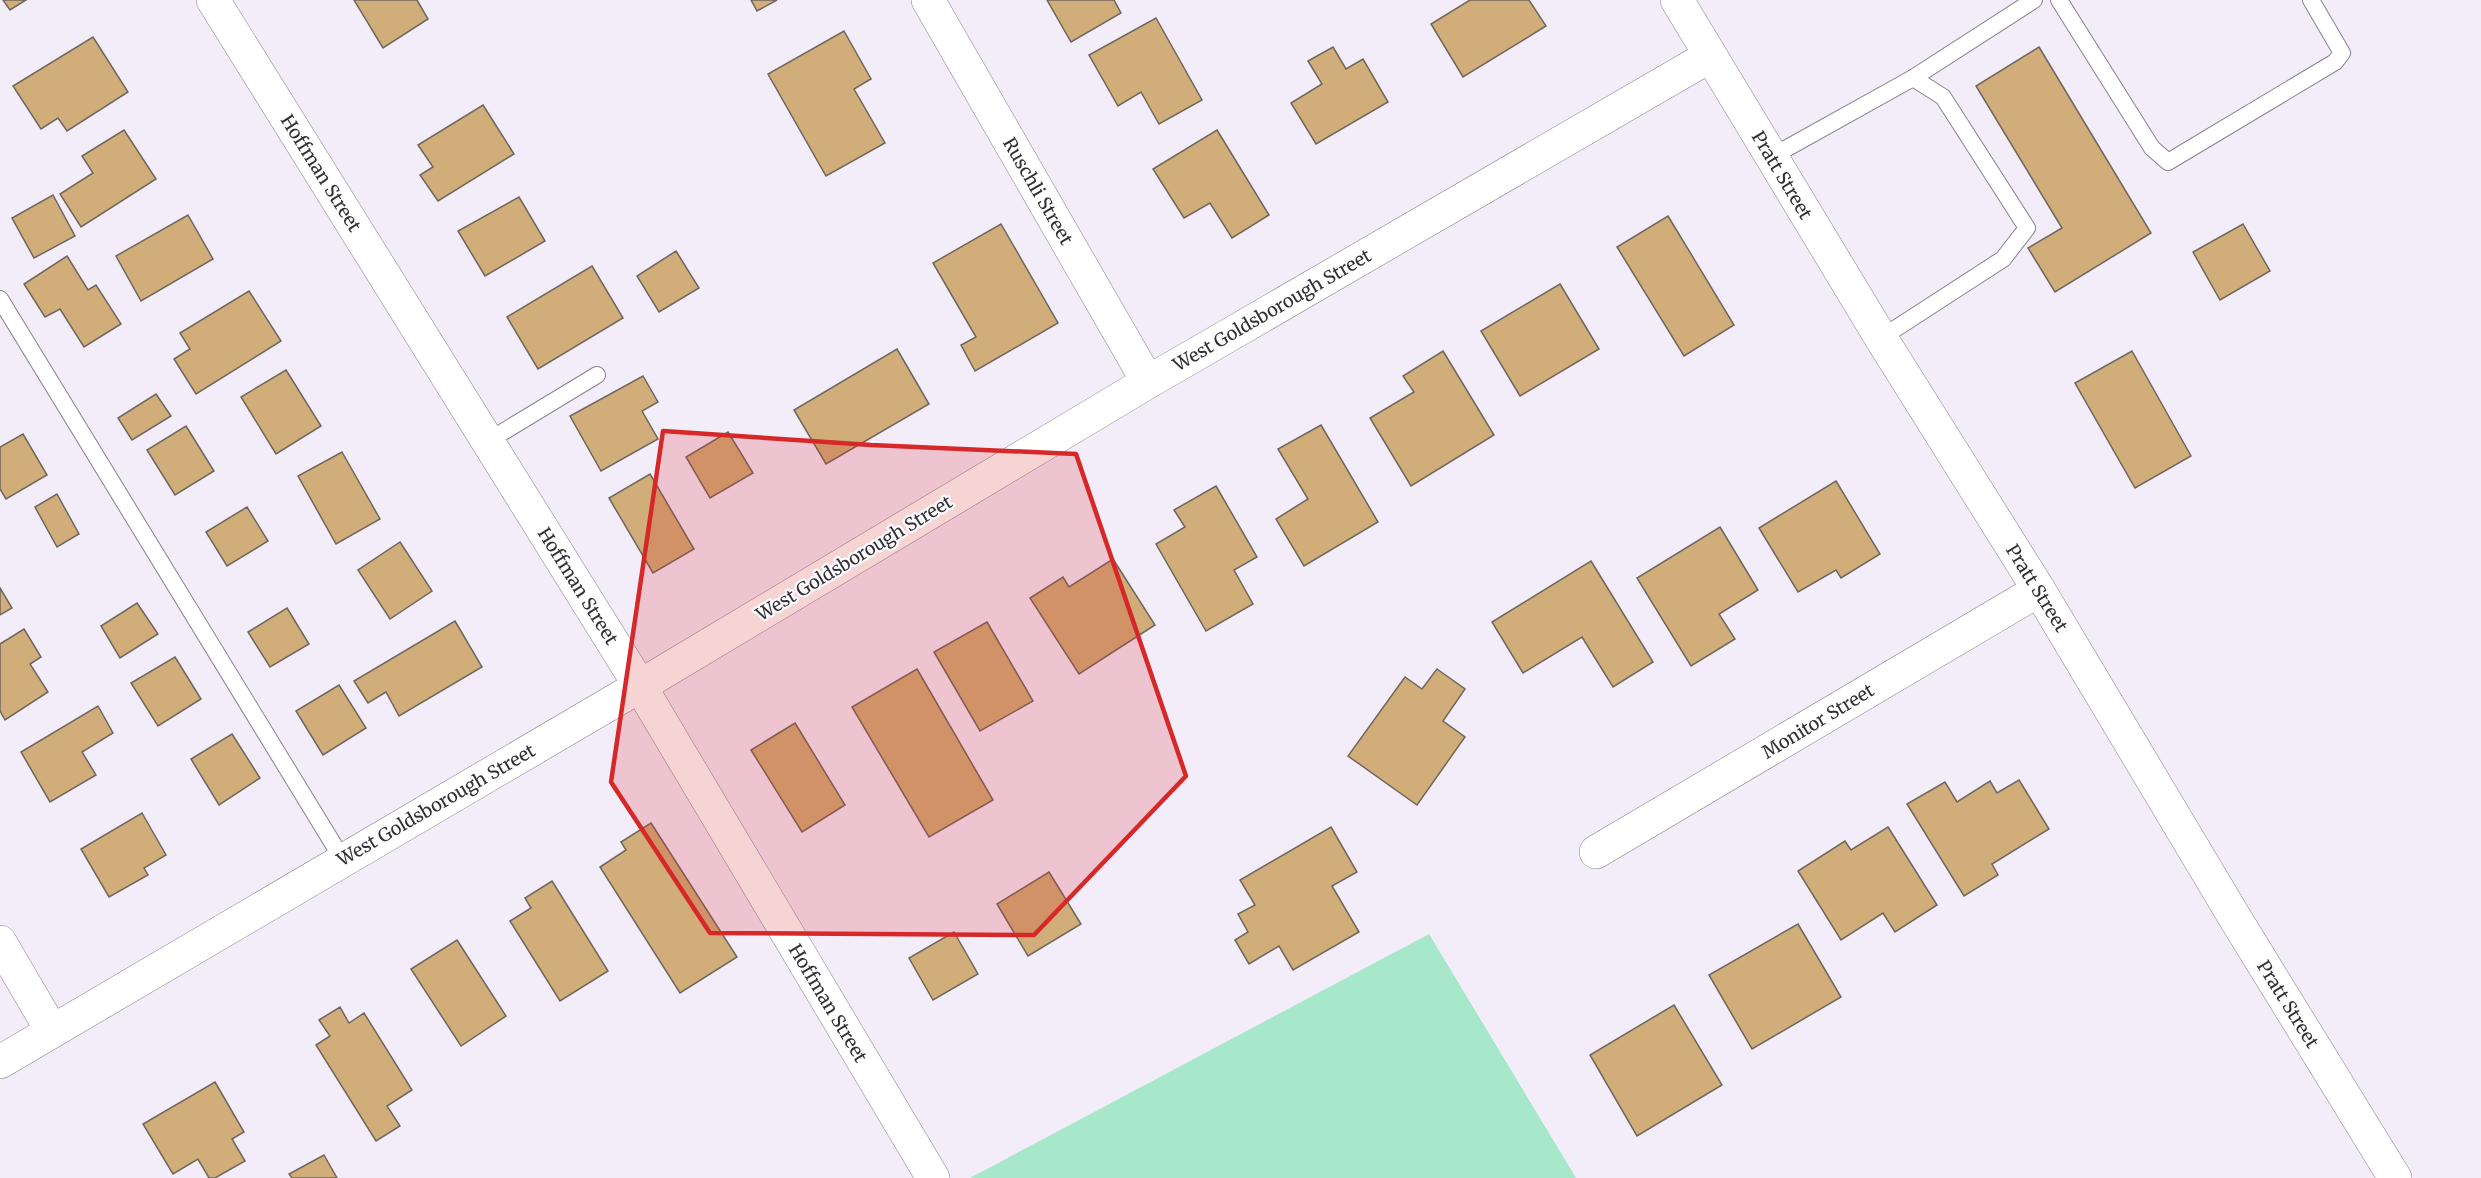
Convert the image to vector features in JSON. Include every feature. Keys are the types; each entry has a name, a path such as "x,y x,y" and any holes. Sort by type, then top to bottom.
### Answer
{"street":[{"name":"Hoffman Street","path":"213,0 640,686 933,1178"},
{"name":"Ruschli Street","path":"928,0 1148,382"},
{"name":"Pratt Street","path":"1677,0 1881,338 2039,590 2235,918 2395,1178"},
{"name":"West Goldsborough Street","path":"0,1062 640,686 1148,382 1710,56"},
{"name":"Monitor Street","path":"1596,852 2039,590"},
{"path":"0,942 52,1031"}],"lane":[{"path":"1771,157 1913,78 2034,0"},
{"path":"2059,0 2152,148 2168,162 2335,62 2342,52 2311,0"},
{"path":"1881,338 2004,259 2027,228 1943,97 1913,78"},
{"path":"0,299 343,860"},
{"path":"488,441 597,375"}],"highlighted area":[{"path":"663,431 871,445 1076,454 1186,776 1034,935 710,933 611,782"}],"green space":[{"path":"1429,934 1576,1178 970,1178"}],"building":[{"path":"3,0 26,0 10,10"},
{"path":"354,0 417,0 428,19 383,48"},
{"path":"751,0 777,0 757,11"},
{"path":"1047,0 1114,0 1121,13 1071,42"},
{"path":"1470,0 1529,0 1546,26 1463,77 1431,24"},
{"path":"1156,18 1202,100 1159,124 1141,92 1118,106 1089,55"},
{"path":"844,31 871,79 854,89 885,143 826,176 768,74"},
{"path":"93,37 128,92 67,131 58,118 41,129 13,86"},
{"path":"1333,47 1346,69 1363,59 1388,102 1316,144 1291,103 1322,84 1308,61"},
{"path":"2039,47 2151,233 2055,292 2028,248 2062,228 1976,86"},
{"path":"483,105 514,154 438,201 420,175 433,167 418,145"},
{"path":"124,130 156,179 81,227 60,194 93,173 82,156"},
{"path":"1217,130 1269,215 1232,238 1210,203 1184,218 1153,169"},
{"path":"53,195 75,236 34,258 12,218"},
{"path":"519,197 545,241 485,276 458,231"},
{"path":"188,215 213,259 141,301 116,256"},
{"path":"1668,216 1734,325 1684,356 1617,247"},
{"path":"1001,224 1058,323 975,371 961,345 976,337 933,263"},
{"path":"2243,224 2270,271 2220,300 2193,252"},
{"path":"676,251 699,288 659,312 637,276"},
{"path":"67,256 88,290 96,285 121,324 84,347 60,309 45,317 24,284"},
{"path":"592,266 623,318 538,369 507,317"},
{"path":"1560,284 1599,349 1520,396 1481,331"},
{"path":"249,291 281,341 196,394 174,359 190,349 180,333"},
{"path":"897,349 929,404 826,464 794,410"},
{"path":"1443,351 1494,435 1411,486 1370,418 1414,392 1403,376"},
{"path":"2132,351 2191,456 2135,488 2075,383"},
{"path":"286,370 321,426 276,454 241,397"},
{"path":"643,376 658,402 642,411 658,439 601,471 570,416"},
{"path":"156,394 171,416 132,440 118,418"},
{"path":"1321,425 1378,522 1304,566 1276,519 1308,499 1278,449"},
{"path":"186,426 214,471 175,495 147,450"},
{"path":"728,432 753,473 710,498 686,457"},
{"path":"23,434 47,475 6,499 0,489 0,447"},
{"path":"342,452 380,519 336,544 298,476"},
{"path":"650,474 694,549 653,573 609,498"},
{"path":"1836,481 1880,554 1841,578 1836,570 1798,592 1759,528"},
{"path":"1216,486 1257,557 1234,570 1253,604 1206,631 1156,544 1185,527 1174,510"},
{"path":"57,494 79,534 57,547 35,507"},
{"path":"247,507 268,541 227,566 206,532"},
{"path":"1720,527 1758,590 1719,614 1735,639 1691,666 1637,578"},
{"path":"400,542 432,591 390,619 358,570"},
{"path":"1113,559 1155,625 1079,674 1030,598 1063,577 1069,587"},
{"path":"1591,561 1653,662 1613,687 1582,637 1523,673 1492,622"},
{"path":"0,588 12,608 0,615"},
{"path":"137,603 158,634 120,658 101,626"},
{"path":"287,608 309,644 270,667 248,632"},
{"path":"455,621 482,667 399,716 386,692 368,703 354,681"},
{"path":"987,622 1033,701 980,731 934,652"},
{"path":"24,629 41,657 30,664 48,692 5,720 0,711 0,644"},
{"path":"175,657 201,699 158,726 131,683"},
{"path":"917,669 993,800 929,837 852,707"},
{"path":"1437,669 1465,689 1443,721 1465,737 1417,805 1348,756 1405,677 1422,689"},
{"path":"339,685 366,728 323,755 296,711"},
{"path":"98,706 113,733 82,752 96,775 50,802 21,752"},
{"path":"795,723 845,805 802,832 751,750"},
{"path":"232,734 260,778 219,805 191,759"},
{"path":"2019,780 2049,829 1992,864 1998,875 1964,896 1907,804 1945,782 1957,802 1990,781 1997,793"},
{"path":"142,813 166,855 144,868 148,875 109,897 81,849"},
{"path":"651,823 737,957 680,993 600,867 626,850 621,842"},
{"path":"1331,827 1357,872 1332,886 1359,932 1293,970 1279,946 1249,964 1235,940 1248,932 1238,914 1255,905 1240,880"},
{"path":"1888,827 1937,905 1895,932 1883,913 1841,940 1798,871 1845,841 1851,850"},
{"path":"1049,872 1081,924 1028,956 997,904"},
{"path":"552,881 608,971 560,1001 510,921 531,908 525,898"},
{"path":"1798,924 1841,997 1752,1049 1709,975"},
{"path":"954,932 978,974 933,1000 909,958"},
{"path":"457,940 506,1016 461,1046 411,969"},
{"path":"1674,1005 1722,1085 1637,1136 1590,1055"},
{"path":"340,1007 349,1023 364,1013 412,1090 387,1106 400,1126 376,1141 316,1045 330,1036 319,1020"},
{"path":"215,1082 244,1132 232,1139 245,1161 215,1178 209,1178 198,1159 173,1174 143,1124"},
{"path":"324,1155 337,1178 292,1178 289,1174"}]}
